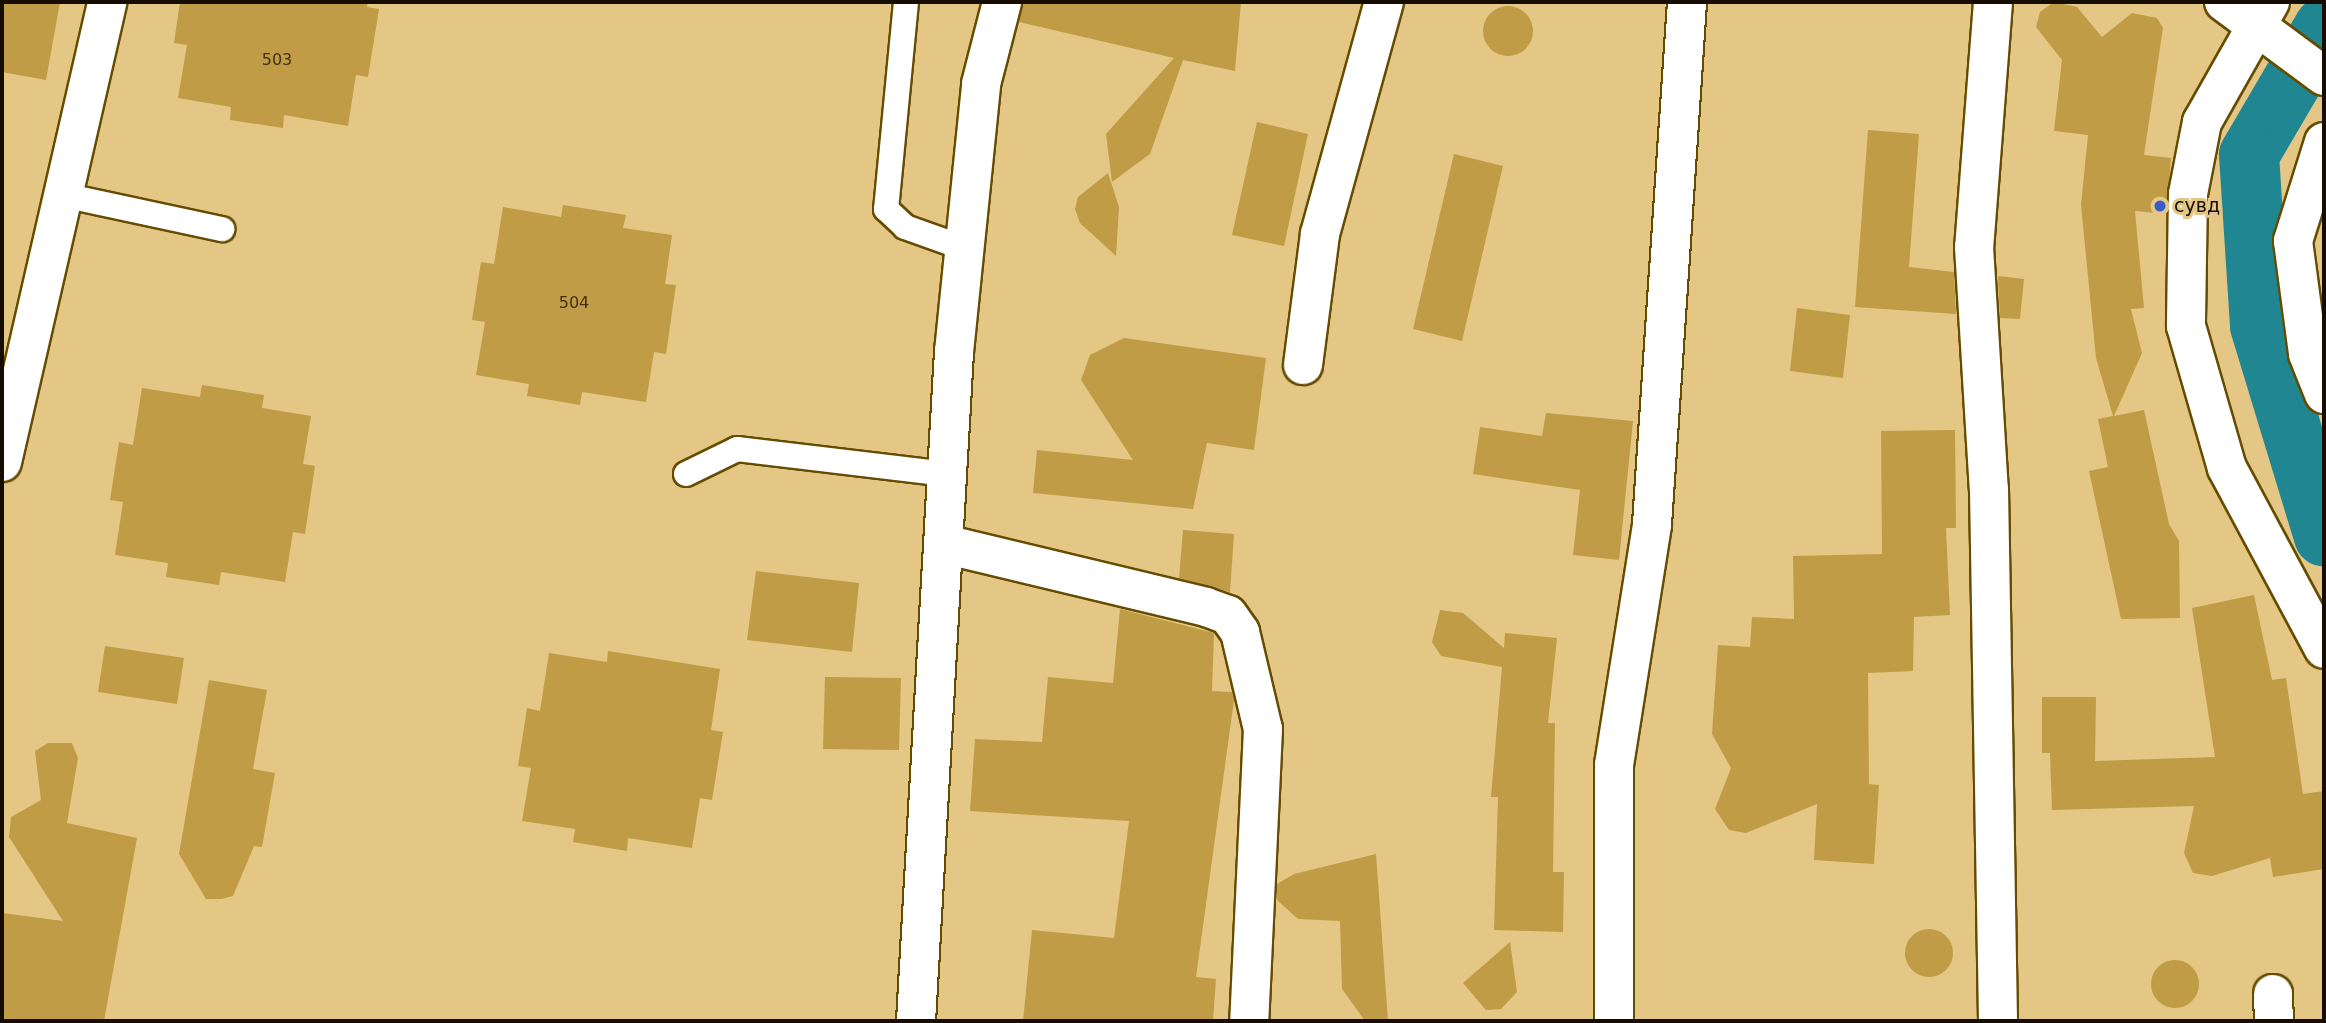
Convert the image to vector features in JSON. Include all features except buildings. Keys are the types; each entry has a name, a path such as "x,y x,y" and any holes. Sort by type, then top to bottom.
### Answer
{"street":[{"path":"2,462 107,2"},
{"path":"916,1021 947,474 964,248 981,84 1002,2"},
{"path":"1303,365 1320,234 1384,2"},
{"path":"1614,1021 1614,765 1651,524 1687,2"},
{"path":"1993,2 1974,247 1989,489 1998,1021"},
{"path":"2324,76 2254,13 2202,122 2188,194 2186,326 2227,468 2324,649"},
{"path":"2324,142 2293,242 2308,354 2324,394"},
{"path":"944,544 1206,607 1228,615 1240,632 1263,729 1249,1021"}],"lane":[{"path":"906,2 886,209 905,227 964,248"},
{"path":"63,195 222,229"},
{"path":"686,474 737,449 947,474"}],"waterway":[{"path":"2324,27 2249,155 2260,326 2324,536"}],"place":[{"name":"сувд","path":"2160,206"}]}
